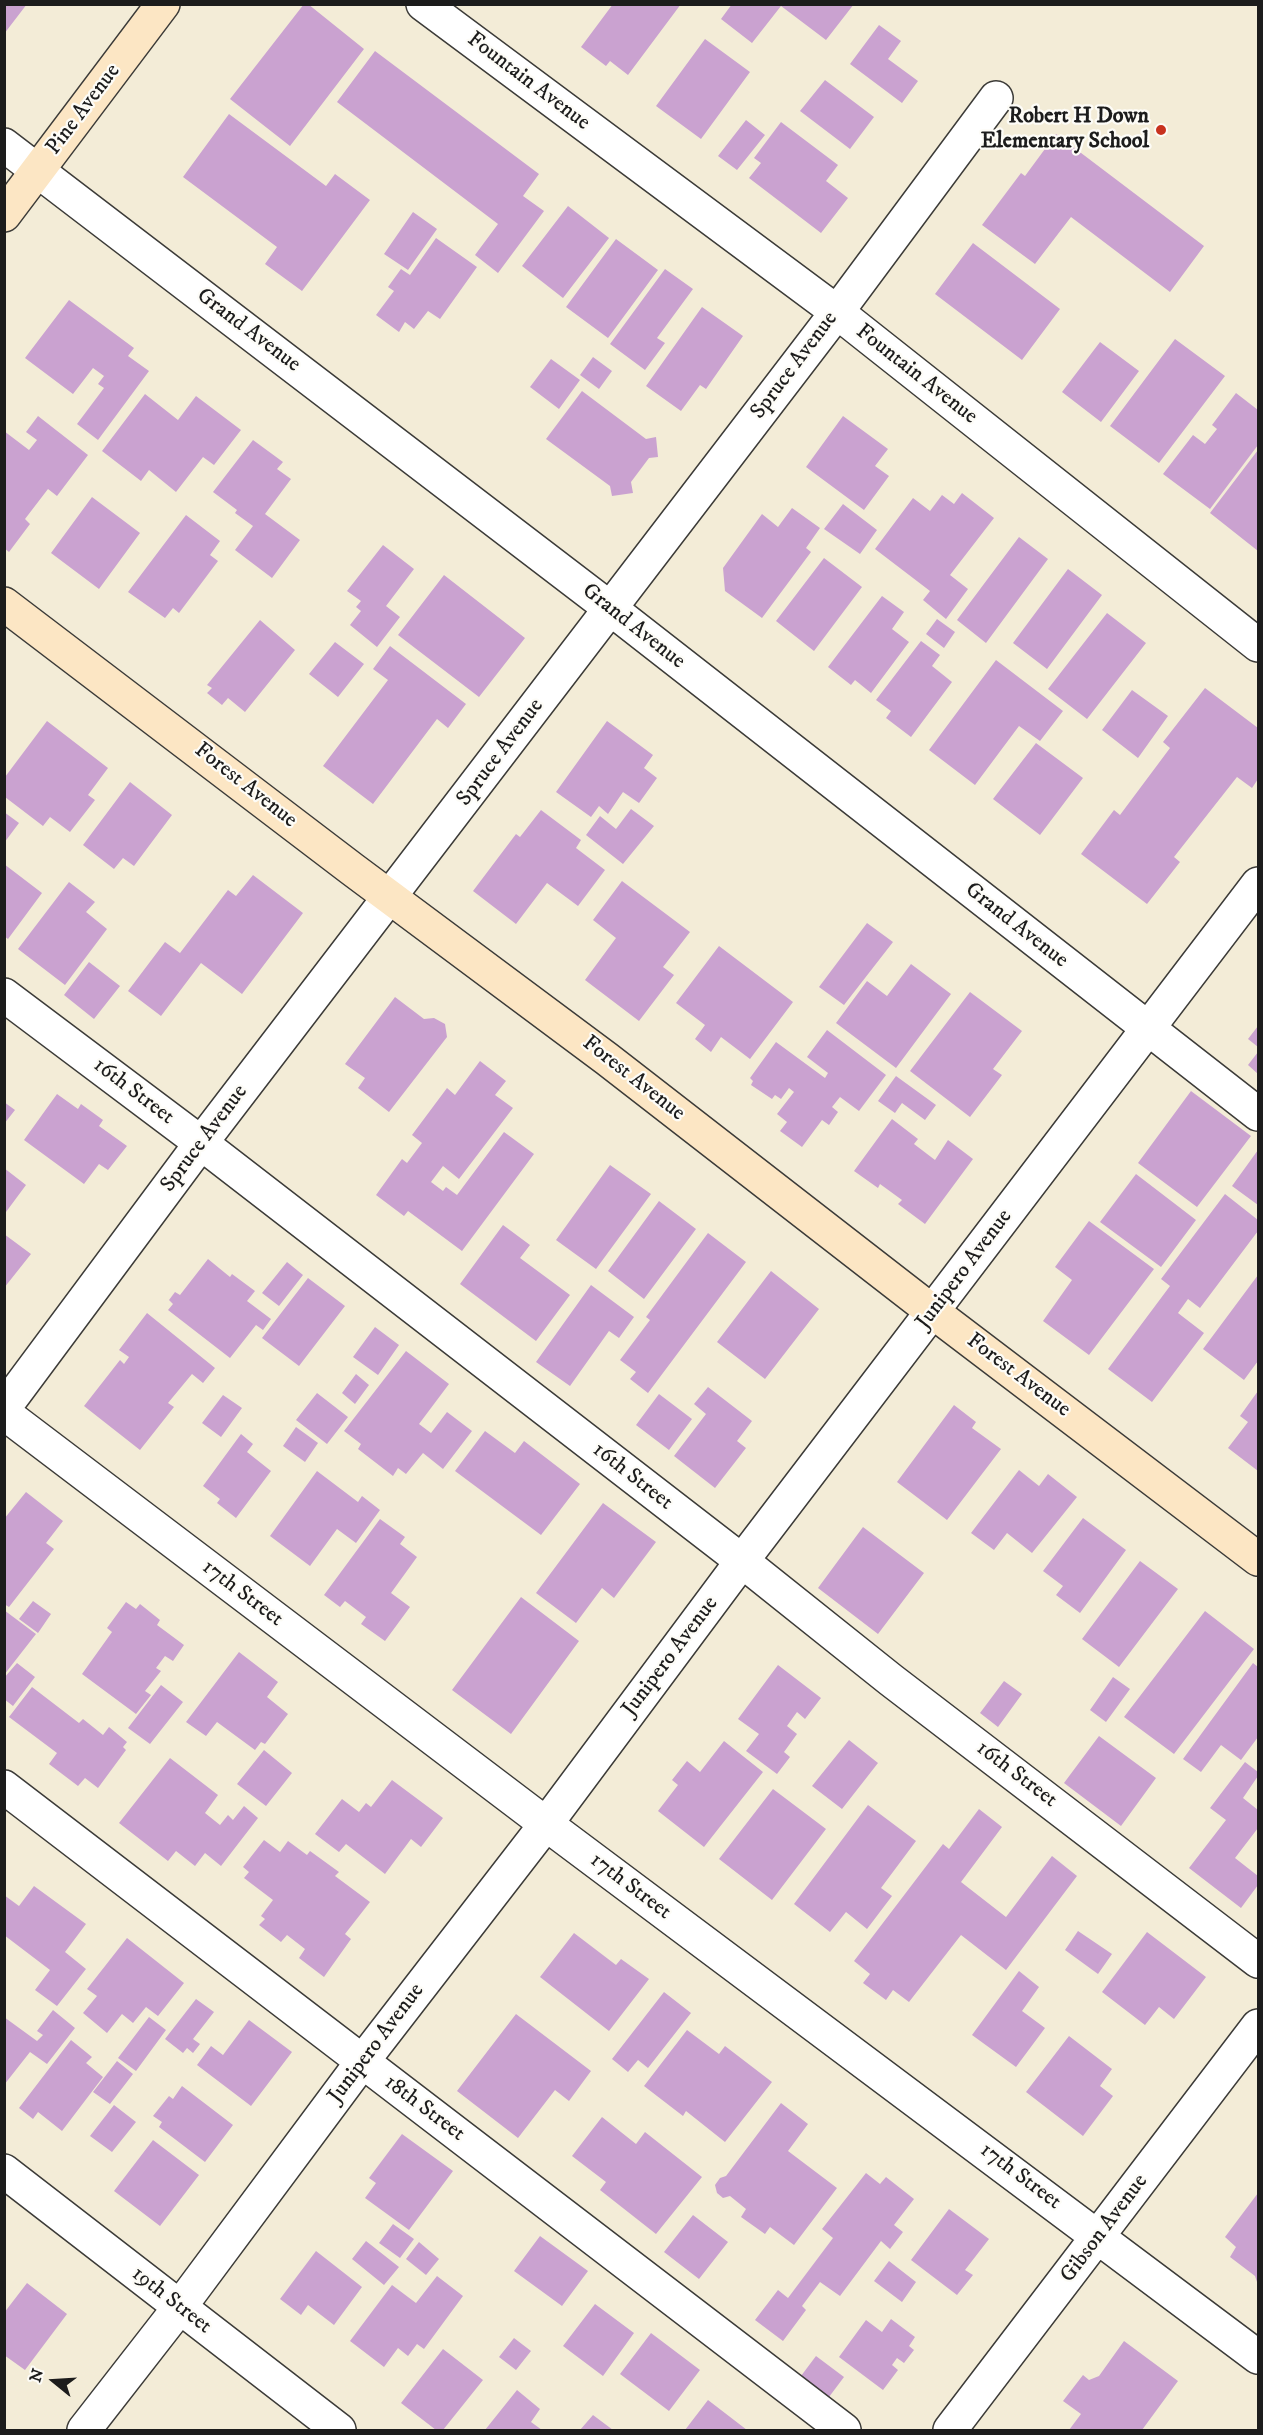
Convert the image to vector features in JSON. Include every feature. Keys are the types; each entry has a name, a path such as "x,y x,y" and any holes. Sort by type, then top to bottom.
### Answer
{"main road":[{"name":"Pine Avenue","path":"4,215 163,4"},
{"name":"Forest Avenue","path":"4,604 607,1059 933,1312 1258,1558"}],"street":[{"name":"Fountain Avenue","path":"423,4 837,312 1258,645"},
{"name":"Spruce Avenue","path":"4,1408 201,1143 837,312 996,98"},
{"name":"Grand Avenue","path":"4,145 611,609 1258,1114"},
{"name":"Junipero Avenue","path":"84,2430 179,2308 362,2062 546,1824 742,1562 1258,884"},
{"name":"16th Street","path":"4,995 201,1143 891,1680 1258,1961"},
{"name":"17th Street","path":"4,1413 546,1824 1100,2236 1258,2357"},
{"name":"18th Street","path":"4,1787 844,2430"},
{"name":"Gibson Avenue","path":"950,2430 1258,2026"},
{"name":"19th Street","path":"4,2171 339,2430"}],"building":[{"path":"4,4 27,4 4,34"},
{"path":"304,4 308,4 364,49 290,146 230,99"},
{"path":"613,4 681,4 628,75 610,61 606,66 581,47"},
{"path":"732,4 854,4 826,40 781,6 752,43 721,19"},
{"path":"879,25 901,41 888,59 918,81 902,103 850,64"},
{"path":"705,39 750,72 701,139 656,106"},
{"path":"375,51 539,174 523,196 544,211 498,273 475,255 498,224 337,102"},
{"path":"825,80 874,117 850,149 800,111"},
{"path":"229,114 326,186 335,174 370,200 302,291 265,264 277,247 183,177"},
{"path":"746,120 765,135 737,170 718,156"},
{"path":"781,122 838,165 826,181 848,198 821,233 749,178 761,163 754,158"},
{"path":"1056,134 1204,246 1170,292 1071,217 1035,264 982,225 1021,173 1025,176"},
{"path":"568,206 609,238 563,298 522,266"},
{"path":"413,212 437,229 408,270 384,254"},
{"path":"436,238 477,267 440,319 428,311 414,329 405,322 399,332 376,315 394,291 388,287 401,269 410,275"},
{"path":"616,239 658,270 608,338 566,307"},
{"path":"973,243 1060,309 1022,360 935,294"},
{"path":"665,269 693,289 657,338 665,343 645,370 610,344"},
{"path":"69,300 134,348 128,356 149,371 98,440 77,424 104,388 98,384 104,376 93,368 73,394 25,358"},
{"path":"702,307 743,336 706,389 700,385 681,411 646,386"},
{"path":"1175,339 1225,376 1159,463 1110,426"},
{"path":"1100,342 1139,371 1101,422 1062,392"},
{"path":"593,357 612,371 599,389 580,375"},
{"path":"551,359 580,380 559,409 530,387"},
{"path":"582,391 646,439 656,437 658,457 649,458 631,482 633,493 612,496 610,486 546,439"},
{"path":"1236,393 1258,410 1258,445 1210,509 1163,474 1193,435 1205,444 1217,429 1212,425"},
{"path":"145,394 178,420 196,396 241,430 214,465 203,457 176,492 149,470 141,481 102,451"},
{"path":"38,416 88,455 57,496 48,489 25,519 30,524 9,552 4,548 4,431 29,450 37,440 26,432"},
{"path":"843,416 888,449 875,466 889,476 864,510 806,467"},
{"path":"253,440 283,462 277,469 291,479 265,514 300,540 272,578 235,550 253,526 235,513 237,510 213,492"},
{"path":"1258,450 1258,551 1210,513"},
{"path":"962,493 994,518 950,575 968,589 946,619 923,600 930,591 875,549 913,498 930,511 942,495 954,504"},
{"path":"92,497 140,533 99,589 51,553"},
{"path":"843,504 877,530 860,554 824,529"},
{"path":"792,508 820,528 806,548 811,552 762,618 725,591 723,568 762,514 778,527"},
{"path":"186,515 220,541 210,555 218,561 179,613 173,608 165,618 128,592"},
{"path":"1019,537 1048,559 986,643 957,620"},
{"path":"383,545 414,569 386,606 400,617 377,647 350,625 361,611 356,607 361,601 347,591"},
{"path":"824,558 862,587 814,651 776,621"},
{"path":"1068,569 1102,595 1047,669 1013,643"},
{"path":"444,575 525,638 479,697 398,635"},
{"path":"882,596 904,612 892,629 909,642 871,693 855,680 851,685 828,667"},
{"path":"1107,613 1146,643 1087,719 1048,689"},
{"path":"937,619 955,632 944,648 926,634"},
{"path":"260,620 295,650 245,712 228,698 222,705 207,693 212,688 207,685"},
{"path":"921,641 940,655 932,666 952,682 911,737 886,718 891,711 876,700"},
{"path":"335,642 364,664 338,697 309,674"},
{"path":"390,646 466,704 448,728 437,719 373,804 323,766 388,680 373,669"},
{"path":"996,660 1063,711 1040,741 1019,726 975,785 929,750"},
{"path":"1205,688 1258,728 1258,779 1252,788 1237,777 1174,857 1180,862 1147,904 1081,854 1114,810 1120,815 1170,748 1163,742"},
{"path":"1132,690 1168,716 1138,758 1102,730"},
{"path":"47,721 108,768 88,795 95,800 70,832 50,817 43,826 5,797 5,777"},
{"path":"607,721 653,755 644,768 657,778 639,803 623,792 608,814 599,806 591,817 556,792"},
{"path":"1036,743 1083,778 1040,835 993,799"},
{"path":"130,782 172,815 134,866 123,858 114,869 83,845"},
{"path":"631,809 654,826 623,864 586,835 600,816 616,829"},
{"path":"541,810 581,840 576,848 605,870 578,906 547,883 516,924 473,891 516,834 520,837"},
{"path":"4,812 19,823 4,843"},
{"path":"4,864 42,893 8,939 4,936"},
{"path":"253,875 303,913 242,994 201,963 161,1016 128,991 165,942 180,953 228,890 236,896"},
{"path":"622,881 690,932 663,967 674,975 639,1021 585,980 616,938 593,920"},
{"path":"69,882 95,902 86,912 107,929 65,985 18,949"},
{"path":"867,923 893,942 844,1005 819,987"},
{"path":"719,946 793,1002 750,1059 721,1037 711,1052 695,1039 705,1025 676,1003"},
{"path":"89,962 120,986 94,1019 64,995"},
{"path":"911,964 951,994 896,1068 836,1023 867,981 887,996"},
{"path":"970,992 1022,1031 993,1069 1002,1075 970,1117 910,1071"},
{"path":"395,997 424,1019 434,1018 445,1024 447,1037 389,1112 358,1088 365,1078 345,1064"},
{"path":"1258,1026 1258,1047 1248,1039"},
{"path":"827,1030 886,1075 859,1111 840,1097 832,1107 838,1112 829,1125 822,1120 802,1147 780,1131 787,1122 777,1114 794,1092 789,1088 781,1099 775,1095 772,1099 751,1085 753,1081 750,1078 776,1042 825,1078 828,1073 807,1057"},
{"path":"1258,1052 1258,1074 1248,1065"},
{"path":"480,1061 506,1081 495,1095 513,1108 459,1179 443,1166 431,1182 443,1191 446,1187 457,1195 504,1132 534,1154 462,1251 408,1211 404,1216 376,1195 402,1159 407,1163 422,1143 412,1135 447,1088 455,1095"},
{"path":"896,1076 936,1105 925,1120 902,1103 895,1113 878,1101"},
{"path":"1191,1091 1251,1136 1197,1207 1138,1163"},
{"path":"57,1094 78,1109 81,1104 103,1120 99,1126 127,1146 108,1170 99,1164 84,1184 24,1140"},
{"path":"4,1102 15,1110 4,1124"},
{"path":"892,1119 918,1139 914,1144 935,1160 948,1140 973,1159 925,1224 898,1204 902,1200 880,1184 878,1188 854,1171"},
{"path":"1258,1150 1258,1205 1232,1186"},
{"path":"610,1165 651,1194 596,1269 556,1240"},
{"path":"4,1168 26,1185 6,1212 4,1211"},
{"path":"1136,1174 1196,1220 1161,1267 1100,1222"},
{"path":"1225,1194 1258,1220 1258,1231 1200,1308 1188,1299 1178,1313 1204,1333 1152,1402 1108,1369 1170,1286 1161,1279"},
{"path":"659,1201 696,1229 644,1299 608,1271"},
{"path":"1089,1221 1154,1269 1089,1355 1043,1321 1072,1280 1055,1267"},
{"path":"503,1225 530,1245 520,1258 570,1295 536,1341 460,1284"},
{"path":"708,1233 746,1262 648,1393 630,1379 636,1372 620,1360 650,1320 646,1317"},
{"path":"4,1234 31,1254 4,1288"},
{"path":"208,1259 230,1277 232,1274 255,1291 247,1301 271,1319 263,1330 256,1325 230,1358 168,1310 173,1304 169,1300 175,1292 180,1295"},
{"path":"287,1262 303,1275 279,1306 262,1293"},
{"path":"771,1271 819,1309 765,1379 717,1342"},
{"path":"1258,1275 1258,1361 1244,1380 1203,1349"},
{"path":"308,1278 345,1306 299,1366 262,1338"},
{"path":"591,1285 634,1317 619,1338 609,1331 570,1386 536,1362"},
{"path":"147,1313 215,1368 203,1383 192,1374 168,1403 174,1407 140,1450 84,1406 120,1360 124,1364 129,1357 119,1350"},
{"path":"375,1327 399,1345 378,1375 353,1357"},
{"path":"406,1351 449,1384 419,1424 431,1433 447,1412 472,1431 443,1469 423,1453 406,1474 398,1468 393,1476 358,1449 361,1444 344,1431"},
{"path":"356,1374 369,1385 355,1404 342,1393"},
{"path":"708,1387 752,1421 737,1441 746,1448 715,1488 674,1456 706,1414 694,1404"},
{"path":"1258,1391 1258,1471 1228,1448 1248,1422 1240,1416"},
{"path":"317,1393 348,1417 327,1444 296,1420"},
{"path":"659,1394 692,1419 669,1450 636,1425"},
{"path":"223,1395 242,1408 221,1437 202,1423"},
{"path":"954,1405 976,1422 972,1428 1001,1449 947,1520 897,1482"},
{"path":"296,1427 318,1443 305,1462 283,1446"},
{"path":"485,1431 515,1453 524,1441 580,1484 541,1535 455,1471"},
{"path":"241,1434 253,1444 247,1452 271,1471 236,1518 217,1503 220,1499 203,1486"},
{"path":"1019,1470 1039,1486 1048,1474 1077,1497 1032,1553 1007,1533 994,1550 971,1533"},
{"path":"317,1471 358,1502 362,1496 380,1510 356,1543 337,1529 310,1566 270,1536"},
{"path":"26,1492 63,1521 46,1543 54,1549 9,1607 4,1604 4,1519"},
{"path":"603,1503 656,1542 614,1598 602,1588 576,1623 536,1593"},
{"path":"1083,1518 1126,1550 1080,1613 1056,1595 1063,1586 1043,1571"},
{"path":"380,1519 405,1537 400,1544 417,1557 391,1593 410,1607 385,1641 361,1624 366,1617 345,1601 340,1607 324,1595"},
{"path":"863,1527 924,1573 878,1634 818,1588"},
{"path":"1140,1561 1178,1589 1119,1667 1082,1639"},
{"path":"521,1597 579,1641 511,1734 452,1690"},
{"path":"33,1601 51,1614 38,1633 19,1619"},
{"path":"126,1602 136,1609 140,1604 160,1620 157,1625 184,1645 173,1661 165,1656 156,1668 161,1671 145,1691 151,1695 136,1714 82,1674 112,1632 107,1628"},
{"path":"4,1610 36,1634 4,1675"},
{"path":"1205,1611 1254,1649 1174,1754 1124,1717"},
{"path":"239,1652 278,1682 267,1697 288,1714 265,1744 261,1742 255,1750 217,1722 206,1736 186,1722"},
{"path":"17,1663 35,1677 13,1706 4,1699 4,1678"},
{"path":"1253,1663 1258,1667 1258,1737 1241,1760 1221,1745 1201,1772 1183,1759"},
{"path":"778,1665 821,1698 805,1719 797,1712 787,1726 797,1734 784,1752 790,1757 777,1774 746,1751 759,1734 738,1719"},
{"path":"1113,1677 1130,1689 1106,1722 1090,1710"},
{"path":"1004,1681 1022,1694 998,1727 980,1713"},
{"path":"161,1685 183,1702 150,1744 128,1728"},
{"path":"32,1687 79,1723 83,1719 103,1735 109,1727 127,1742 123,1747 126,1750 98,1788 85,1778 78,1786 49,1764 57,1753 9,1717"},
{"path":"1099,1736 1156,1778 1121,1826 1064,1783"},
{"path":"849,1740 878,1763 842,1809 812,1786"},
{"path":"724,1741 763,1772 704,1847 658,1811 678,1785 672,1780 687,1761 700,1772"},
{"path":"264,1750 292,1773 266,1806 237,1784"},
{"path":"170,1758 218,1795 205,1813 220,1825 228,1815 233,1820 244,1806 258,1818 221,1866 205,1853 195,1866 176,1851 168,1861 119,1823"},
{"path":"1245,1762 1258,1772 1258,1776 1243,1798 1258,1810 1258,1828 1235,1858 1258,1876 1258,1885 1241,1908 1189,1868 1226,1820 1210,1808"},
{"path":"392,1780 443,1818 421,1847 411,1839 385,1874 346,1844 339,1852 315,1834 342,1799 359,1812 366,1803 371,1807"},
{"path":"773,1789 826,1829 772,1900 719,1859"},
{"path":"868,1805 916,1841 881,1888 892,1896 867,1929 846,1912 830,1932 794,1904"},
{"path":"979,1809 1002,1827 961,1882 1006,1917 1052,1856 1077,1876 1006,1970 961,1935 909,2002 893,1990 886,2000 863,1983 870,1974 854,1961 943,1844 949,1849"},
{"path":"264,1840 280,1852 288,1841 307,1855 310,1851 339,1872 335,1876 370,1902 345,1934 351,1939 324,1977 299,1958 305,1949 287,1935 281,1942 259,1925 265,1919 261,1916 273,1900 244,1878 249,1872 243,1867"},
{"path":"34,1886 86,1924 65,1952 86,1969 57,2006 35,1990 50,1970 4,1935 4,1895 19,1906"},
{"path":"1078,1931 1112,1954 1098,1974 1065,1950"},
{"path":"1147,1932 1206,1977 1174,2019 1159,2007 1145,2025 1102,1992"},
{"path":"574,1933 616,1965 621,1959 649,1979 609,2031 540,1977"},
{"path":"127,1938 184,1983 158,2016 146,2007 133,2023 122,2014 107,2033 83,2013 97,1996 87,1989"},
{"path":"1019,1971 1039,1987 1022,2011 1045,2028 1016,2067 972,2035"},
{"path":"664,1992 691,2013 648,2068 638,2060 628,2072 612,2059"},
{"path":"196,1999 214,2012 193,2039 200,2044 193,2053 187,2048 183,2053 165,2039"},
{"path":"53,2010 75,2028 47,2064 30,2052 4,2085 4,2017 37,2041 43,2035 37,2031"},
{"path":"516,2014 591,2071 569,2101 555,2090 518,2138 457,2091"},
{"path":"149,2017 166,2030 136,2071 118,2058"},
{"path":"249,2020 292,2052 251,2106 197,2065 211,2046 223,2055"},
{"path":"687,2030 719,2054 725,2046 772,2082 725,2142 686,2111 683,2116 644,2086"},
{"path":"1069,2036 1112,2069 1100,2086 1113,2096 1083,2136 1026,2092"},
{"path":"71,2040 92,2057 86,2063 103,2077 62,2131 38,2112 33,2119 19,2108"},
{"path":"117,2061 133,2074 110,2104 93,2092"},
{"path":"182,2086 233,2125 205,2162 159,2127 162,2122 153,2116 169,2096 173,2099"},
{"path":"781,2103 808,2124 788,2151 837,2188 794,2245 770,2227 765,2234 741,2217 746,2209 730,2196 723,2198 717,2193 715,2185 720,2178 726,2176"},
{"path":"114,2105 136,2122 112,2152 90,2136"},
{"path":"602,2117 636,2144 645,2132 702,2177 656,2234 600,2190 606,2182 572,2156"},
{"path":"402,2134 453,2171 409,2230 365,2198 376,2183 369,2178"},
{"path":"153,2140 199,2175 160,2226 114,2191"},
{"path":"866,2173 880,2184 886,2177 914,2199 894,2225 903,2232 890,2249 881,2241 840,2296 820,2282 802,2306 806,2310 783,2341 755,2320 778,2290 788,2298 833,2238 822,2229"},
{"path":"1258,2193 1258,2285 1255,2276 1230,2257 1236,2247 1225,2237"},
{"path":"949,2209 989,2239 965,2270 973,2275 957,2295 911,2260"},
{"path":"693,2215 728,2242 699,2279 664,2252"},
{"path":"393,2224 414,2239 400,2258 379,2243"},
{"path":"540,2236 588,2271 562,2306 514,2271"},
{"path":"366,2241 399,2267 384,2285 352,2259"},
{"path":"419,2242 439,2259 426,2275 406,2259"},
{"path":"316,2251 362,2287 334,2325 308,2305 301,2315 280,2299"},
{"path":"889,2261 916,2282 902,2302 874,2281"},
{"path":"437,2276 463,2296 424,2349 417,2344 408,2356 398,2348 384,2367 350,2341 392,2285 416,2303"},
{"path":"27,2283 67,2314 25,2370 4,2355 4,2313"},
{"path":"595,2304 634,2333 603,2376 563,2346"},
{"path":"891,2319 915,2337 909,2346 914,2350 904,2363 897,2358 892,2365 898,2370 883,2390 839,2357 866,2320 882,2332"},
{"path":"651,2333 700,2370 669,2411 620,2374"},
{"path":"514,2338 531,2351 516,2370 499,2357"},
{"path":"1124,2341 1178,2381 1142,2430 1069,2430 1081,2414 1063,2401 1083,2375 1089,2380 1099,2376"},
{"path":"443,2349 483,2380 443,2430 436,2430 401,2403"},
{"path":"816,2356 844,2377 829,2397 801,2376"},
{"path":"517,2390 540,2409 531,2422 542,2430 485,2430"},
{"path":"708,2400 747,2430 685,2430"},
{"path":"593,2415 613,2430 580,2430"}],"place":[{"name":"Robert H Down Elementary School","path":"1161,130"}]}
